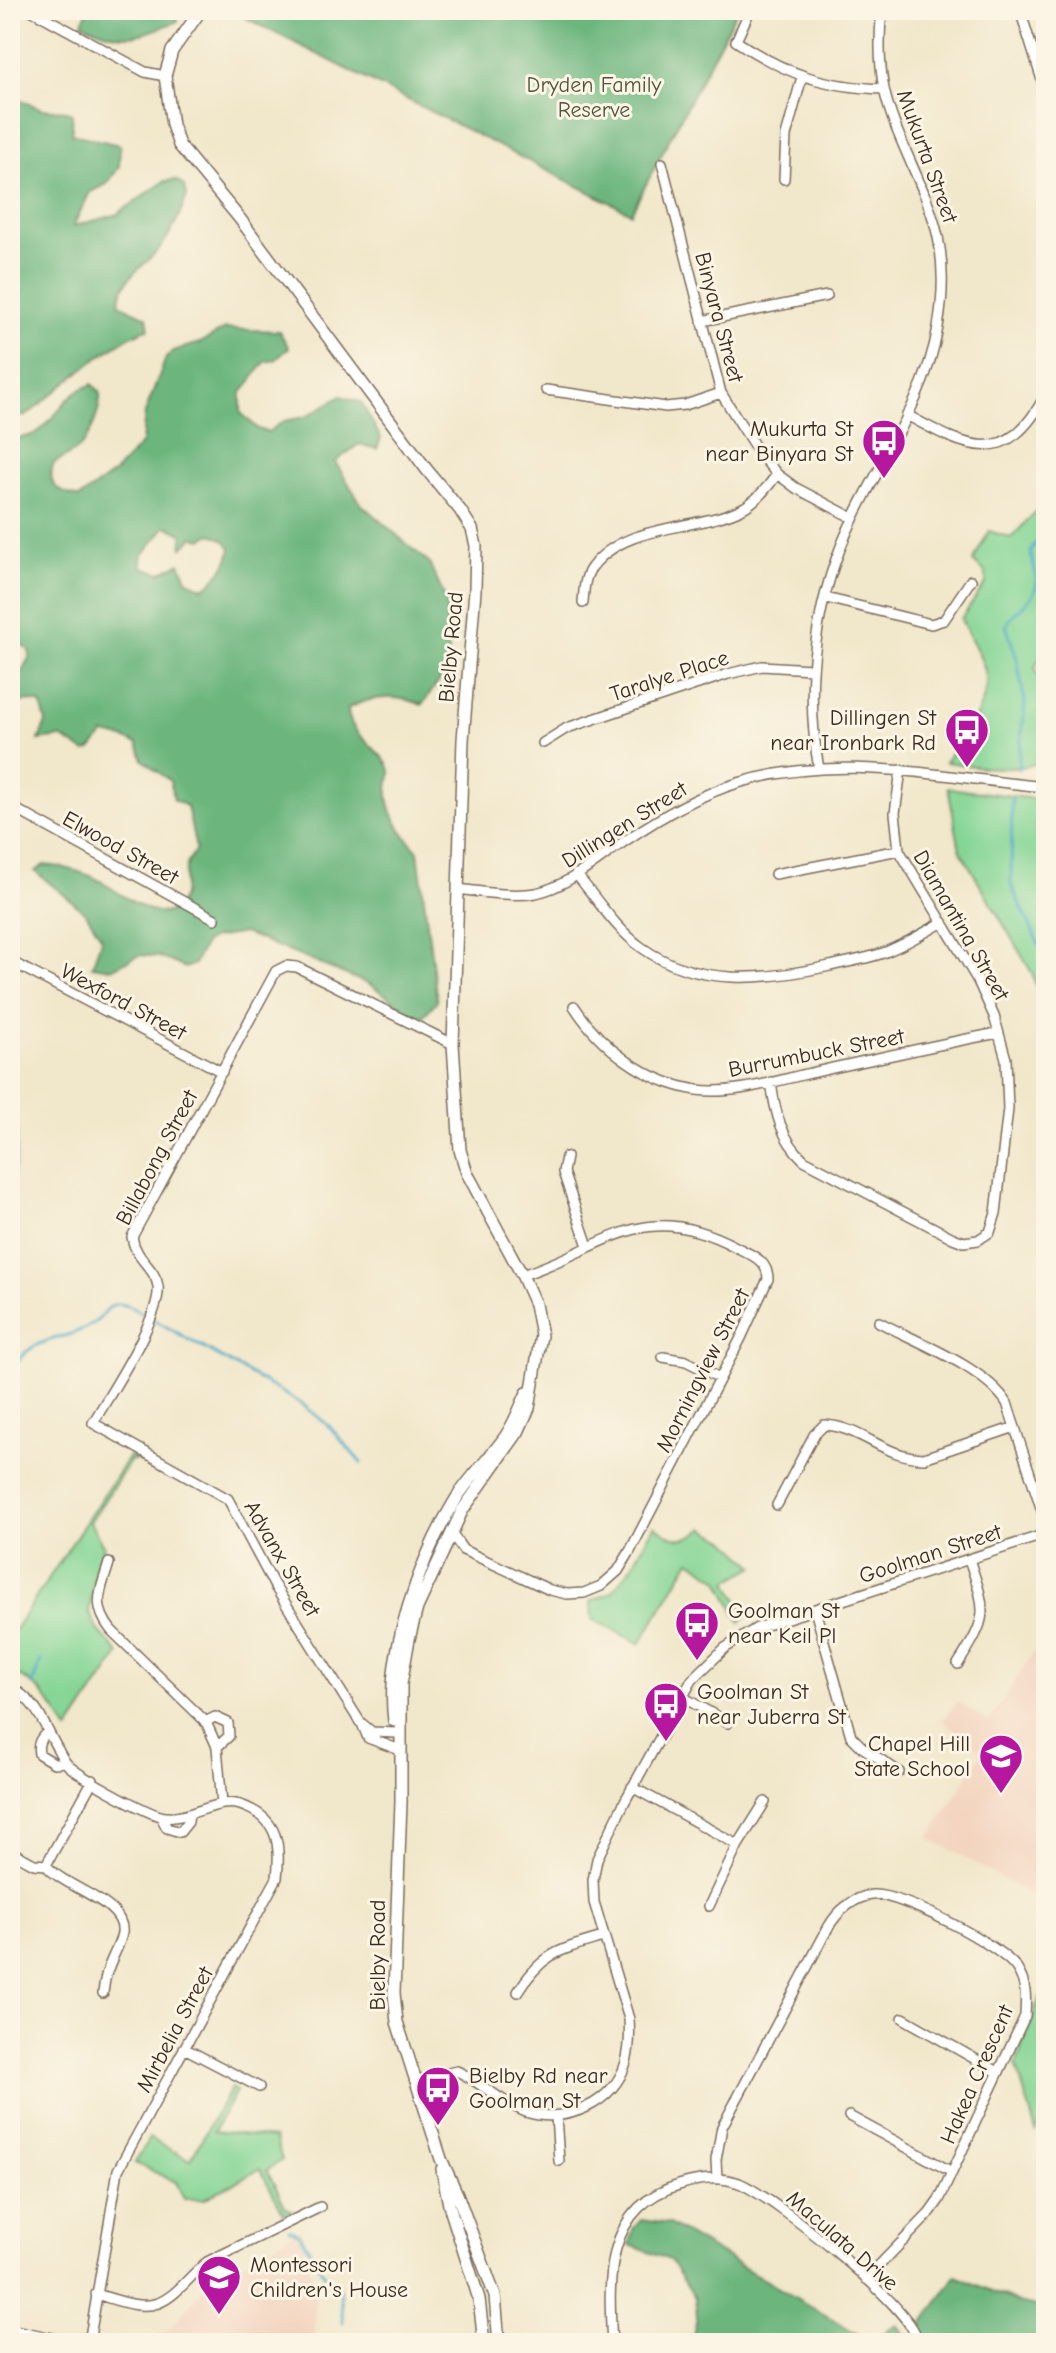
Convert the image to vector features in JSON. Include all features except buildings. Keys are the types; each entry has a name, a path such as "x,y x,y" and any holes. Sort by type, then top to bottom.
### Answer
{"street":[{"path":"31,10 145,72 165,76 172,51 201,10"},
{"path":"750,10 736,41 802,77 863,89 884,89"},
{"name":"Mukurta Street","path":"819,769 811,669 817,632 839,552 853,518 929,369 943,291 938,238 884,89 882,10"},
{"path":"1020,10 1046,93"},
{"name":"Bielby Road","path":"165,76 172,125 179,145 240,219 460,510 472,529 476,546 463,740 453,1044 460,1150 467,1173 535,1304 541,1335 529,1408 518,1432 471,1494 417,1608 409,1639 401,1684 401,1802 394,1993 397,2022 415,2081 441,2159 495,2296 499,2343"},
{"path":"784,179 786,136 802,77"},
{"name":"Binyara Street","path":"662,163 721,393 759,453 777,474 796,488 853,518"},
{"path":"702,321 827,296"},
{"path":"546,390 666,407 685,405 721,393"},
{"path":"907,415 952,440 974,446 994,445 1010,439 1025,427 1046,394"},
{"path":"583,603 584,586 590,569 628,540 744,508 777,474"},
{"path":"826,598 931,624 944,620 971,580"},
{"name":"Taralye Place","path":"543,743 567,728 728,674 762,666 811,669"},
{"name":"Dillingen Street","path":"458,889 504,894 536,893 559,885 646,827 696,799 764,776 819,769 901,770 1046,787"},
{"name":"Diamantina Street","path":"771,1082 782,1133 804,1160 953,1238 964,1242 978,1240 990,1232 996,1213 1008,1109 1006,1059 994,1016 978,981 899,850 895,813 901,770"},
{"name":"Elwood Street","path":"10,806 215,919"},
{"path":"775,874 899,850"},
{"path":"576,874 621,931 641,947 666,962 694,972 730,978 767,978 879,954 943,922"},
{"name":"Wexford Street","path":"10,961 222,1072"},
{"name":"Billabong Street","path":"93,1423 141,1337 158,1298 156,1280 134,1250 132,1237 276,971 286,966 297,967 453,1044"},
{"name":"Burrumbuck Street","path":"574,1006 588,1029 625,1060 653,1077 699,1090 725,1090 771,1082 998,1033"},
{"path":"566,1157 563,1172 588,1246"},
{"name":"Morningview Street","path":"463,1550 550,1590 567,1594 584,1593 601,1586 618,1571 720,1378 768,1279 768,1269 761,1260 716,1236 689,1227 666,1224 642,1226 522,1275"},
{"path":"879,1322 982,1376 997,1388 1007,1403 1046,1523"},
{"path":"663,1357 686,1361 720,1378"},
{"name":"Bielby Road","path":"399,1743 393,1688 402,1626 412,1590 454,1502 506,1435 533,1379"},
{"name":"Advanx Street","path":"93,1423 228,1499 274,1585 368,1738 399,1743"},
{"path":"777,1505 814,1435 824,1425 840,1426 897,1455 910,1458 924,1458 1015,1427"},
{"path":"441,1555 463,1550 452,1534"},
{"name":"Goolman Street","path":"556,2116 584,2109 598,2101 626,2063 629,2019 594,1902 593,1880 597,1859 681,1696 702,1669 725,1648 757,1628 1046,1534"},
{"path":"958,1664 977,1635 984,1609 969,1559"},
{"path":"109,1563 99,1607 100,1616 205,1722 217,1747 222,1804 189,1814 161,1817"},
{"path":"815,1610 851,1736 899,1772"},
{"path":"10,1687 28,1698 41,1713 65,1762 161,1817 167,1828 180,1832 188,1822 189,1814"},
{"path":"681,1696 728,1723"},
{"path":"205,1722 215,1717 228,1723 229,1736 217,1747"},
{"path":"363,1726 399,1743"},
{"path":"48,1731 37,1747 39,1754 54,1763 65,1762"},
{"path":"46,1865 93,1780"},
{"path":"632,1787 738,1845"},
{"path":"709,1906 738,1845 765,1802"},
{"name":"Mirbelia Street","path":"89,2343 118,2170 277,1878 280,1852 275,1831 261,1815 239,1803 222,1804"},
{"path":"10,1851 34,1864 46,1865"},
{"path":"46,1865 53,1875 112,1908 119,1919 122,1932 107,1972 103,1993"},
{"name":"Hakea Crescent","path":"717,2179 716,2160 722,2127 835,1916 857,1899 873,1895 903,1902 994,1947 1016,1966 1024,1983 1027,1998 1025,2016 929,2214 866,2279"},
{"path":"518,1992 542,1961 553,1953 603,1937"},
{"path":"903,2018 998,2072"},
{"path":"184,2048 259,2087"},
{"path":"415,2081 457,2071 524,2112 556,2116 559,2161"},
{"path":"849,2116 952,2172"},
{"name":"Bielby Road","path":"441,2159 449,2205 479,2299 484,2343"},
{"name":"Maculata Drive","path":"612,2343 611,2266 617,2242 628,2220 645,2202 665,2189 689,2181 717,2179 738,2183 788,2212 866,2279 914,2329 918,2343"},
{"path":"96,2294 133,2304 158,2303 207,2262 320,2207"},
{"path":"10,2329 77,2343"}],"shaded area":[{"name":"Chapel Hill State School","path":"1046,1633 1046,1903 929,1838 983,1752 942,1720 958,1702 989,1722"},
{"path":"300,2229 315,2290 315,2343 149,2343 169,2329 208,2284"}],"green space":[{"path":"92,10 178,10 178,21 140,34 120,36 82,23"},
{"name":"Dryden Family Reserve","path":"238,10 737,10 631,213 238,14"},
{"path":"10,60 20,76 11,96 42,109 72,114 72,134 120,145 119,167 107,184 90,192 73,226 116,215 165,181 176,180 184,186 187,196 164,242 129,278 121,294 119,304 147,317 149,329 105,353 26,416 10,415"},
{"path":"225,329 279,331 289,348 275,360 265,362 241,394 241,413 258,429 268,432 284,421 305,417 341,396 361,402 381,438 377,449 359,444 335,462 362,505 429,563 446,600 449,657 441,678 422,705 385,698 348,708 356,731 388,766 390,808 402,831 418,851 437,1001 422,1017 371,985 244,933 214,938 205,943 194,964 185,968 160,957 139,955 111,969 92,966 102,938 86,913 35,871 44,865 75,870 93,877 147,909 168,912 180,902 187,865 196,849 187,806 174,800 170,781 143,760 138,744 104,734 91,750 85,752 61,737 39,740 46,722 41,703 28,701 10,705 10,694 30,656 29,650 10,637 10,438 23,438 41,429 67,400 92,384 100,392 92,428 81,446 54,463 51,477 56,487 79,498 114,473 142,443 145,413 166,358 173,351 200,343","holes":["166,526 183,534 182,548 194,537 202,539 212,534 225,540 231,548 222,571 204,588 188,581 180,563 160,573 142,567 142,556"]},
{"path":"1046,501 1046,650 1035,667 1046,696 1046,753 1043,761 1007,768 945,762 974,719 985,695 985,671 981,658 961,619 986,583 986,573 973,561 989,531 1011,538"},
{"path":"948,788 1035,799 1038,804 1036,826 1046,867 1046,1017 1032,973 960,850"},
{"path":"1046,1234 1046,1356 1039,1317"},
{"path":"130,1455 137,1460 131,1460 90,1522 104,1547 96,1563 89,1612 96,1627 119,1654 68,1731 37,1688 10,1673 10,1637"},
{"path":"654,1526 679,1538 690,1537 704,1528 727,1541 755,1566 728,1581 746,1616 740,1622 719,1580 690,1560 640,1644 592,1619 591,1601 611,1593 631,1568"},
{"path":"1046,1993 1046,2114 1036,2131 1016,2064 1040,1997"},
{"path":"231,2088 236,2091 214,2131 275,2138 282,2160 267,2170 285,2206 292,2211 284,2214 260,2169 204,2199 184,2199 176,2182 135,2163 149,2138 190,2160"},
{"path":"641,2220 669,2224 870,2341 897,2325 908,2338 907,2343 691,2343 697,2318 695,2298 670,2260 630,2245 633,2229"},
{"path":"956,2276 1017,2302 1046,2308 1046,2343 922,2343 922,2325"}],"waterway":[{"path":"1018,769 1025,703 1017,659 1006,625 1034,592 1036,577 1031,551 1046,534"},
{"path":"1012,798 1011,885 1046,959"},
{"path":"10,1101 16,1143 10,1185"},
{"path":"10,1371 30,1349 83,1329 113,1305 125,1305 302,1404 330,1427 361,1463"},
{"path":"32,1685 41,1661"},
{"path":"10,1708 17,1704"},
{"path":"289,2229 300,2234 322,2271 340,2291 343,2322"}],"place":[{"name":"Mukurta St near Binyara St","path":"884,480"},
{"name":"Dillingen St near Ironbark Rd","path":"967,769"},
{"name":"Goolman St near Keil Pl","path":"697,1662"},
{"name":"Goolman St near Juberra St","path":"666,1743"},
{"name":"Chapel Hill State School","path":"1001,1795"},
{"name":"Bielby Rd near Goolman St","path":"438,2127"},
{"name":"Montessori Children's House","path":"219,2316"}]}
